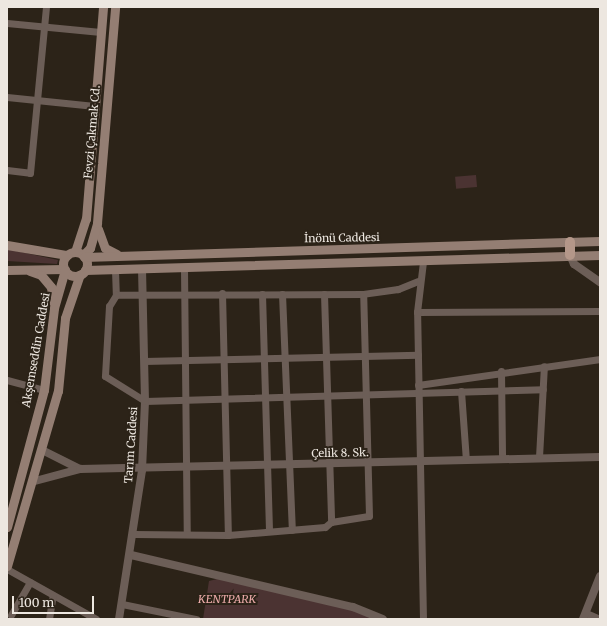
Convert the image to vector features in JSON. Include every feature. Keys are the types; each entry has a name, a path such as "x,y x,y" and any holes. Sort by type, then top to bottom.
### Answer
{"main road":[{"name":"Fevzi Çakmak Cd.","path":"77,255 86,219 103,7"},
{"name":"Fevzi Çakmak Cd.","path":"77,255 90,248 97,222 115,7"},
{"path":"97,222 99,241 104,248 120,256"},
{"name":"İnönü Caddesi","path":"7,245 77,255 120,256 600,241"},
{"path":"570,242 570,255"},
{"path":"7,270 65,269 82,272 423,262 600,254"},
{"path":"77,255 82,272"},
{"name":"Akşemseddin Caddesi","path":"8,522 44,390 54,308 65,269 77,255"},
{"path":"25,269 41,275 51,287 54,308"},
{"name":"Akşemseddin Caddesi","path":"7,568 35,481 58,391 65,318 82,272"}],"street":[{"path":"7,170 30,173 46,7"},
{"path":"7,23 45,25 101,32"},
{"path":"7,98 95,106"},
{"path":"570,255 574,264 600,282"},
{"path":"423,262 418,281 417,312 423,619"},
{"path":"184,269 187,534"},
{"path":"115,270 116,295 109,306 105,376 145,401 364,394 418,389 502,371 600,359"},
{"name":"Tarım Caddesi","path":"119,619 131,555 142,468 145,401 144,293 142,270"},
{"path":"116,295 184,292 363,294 398,289 418,281"},
{"path":"222,293 225,466 228,535"},
{"path":"262,294 269,531"},
{"path":"282,294 292,530"},
{"path":"324,294 327,464 331,522"},
{"path":"134,534 228,535 325,527 331,522 369,516 364,394 363,294"},
{"path":"417,312 600,311"},
{"path":"144,361 224,361 363,355 418,355"},
{"path":"540,457 544,366"},
{"path":"502,371 502,458"},
{"path":"7,380 44,390"},
{"path":"418,389 462,391 542,389"},
{"path":"462,391 466,460"},
{"path":"42,450 80,469"},
{"name":"Çelik 8. Sk.","path":"80,469 420,462 540,457 600,457"},
{"path":"35,481 80,469"},
{"path":"131,555 353,607 384,619"},
{"path":"7,568 96,619"},
{"path":"600,576 597,592 584,616 600,619"},
{"path":"10,616 30,582"},
{"path":"49,619 53,595"},
{"path":"122,604 196,619"}],"green space":[{"path":"476,175 477,187 456,189 455,177"},
{"path":"7,249 58,260 57,264 7,261"},
{"name":"KENTPARK","path":"221,578 359,611 378,619 203,619 209,581"}]}
